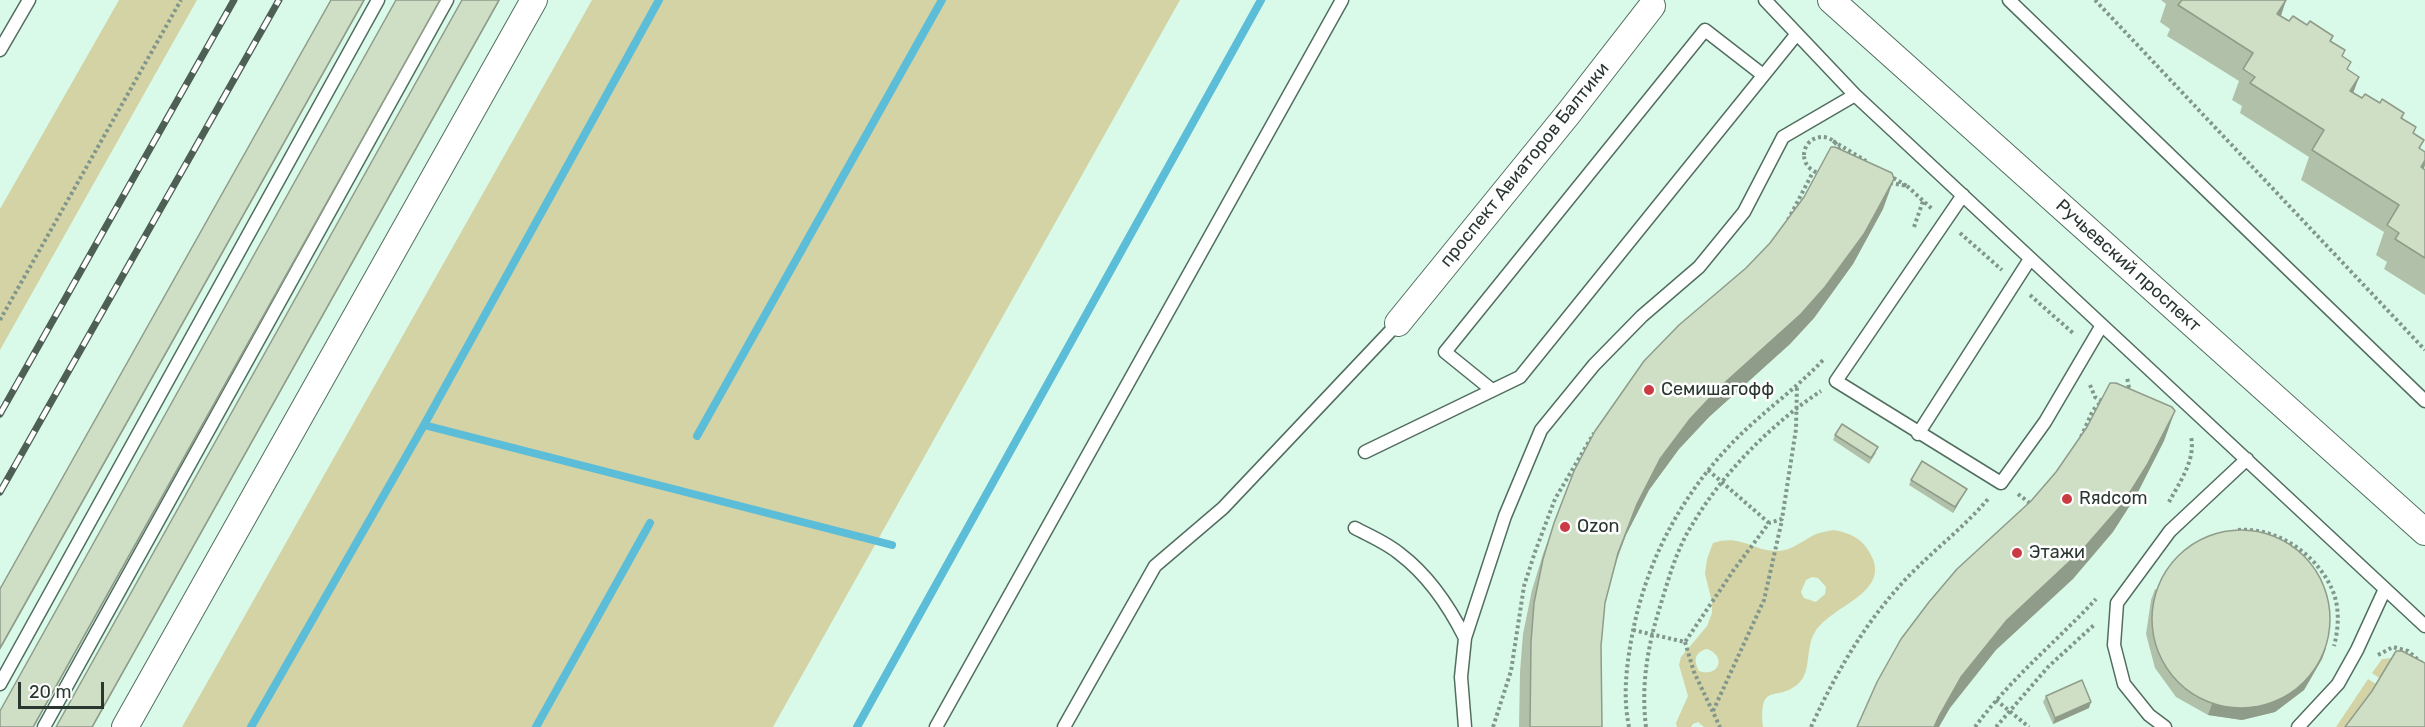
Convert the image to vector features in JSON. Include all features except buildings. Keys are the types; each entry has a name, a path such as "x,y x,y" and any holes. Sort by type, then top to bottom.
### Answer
{"street":[{"path":"125,727 534,0"},
{"name":"Ручьевский проспект","path":"1831,0 2425,532"},
{"name":"проспект Авиаторов Балтики","path":"1398,323 1656,3"}],"lane":[{"path":"0,50 29,0"},
{"path":"0,684 378,0"},
{"path":"45,727 447,0"},
{"path":"936,727 1341,0"},
{"path":"1765,0 1855,95 2425,626"},
{"path":"2009,0 2425,401"},
{"path":"1492,390 1445,352 1705,30 1763,75"},
{"path":"1365,452 1520,377 1796,35"},
{"path":"1465,727 1461,677 1465,638 1505,516 1541,430 1594,365 1642,316 1699,267 1744,212 1783,137 1855,95"},
{"path":"1963,195 1836,381 1918,434 2001,483 2045,422 2102,325"},
{"path":"1918,434 2030,259"},
{"path":"1064,727 1155,567 1222,508 1398,323"},
{"path":"2165,727 2149,715 2124,684 2114,645 2117,603 2151,554 2179,523 2247,459"},
{"path":"1355,528 1399,553 1430,582 1453,614 1465,638"},
{"path":"2298,727 2338,684 2357,650 2385,589"}],"path":[{"path":"0,320 181,0"},
{"path":"2096,0 2425,350"},
{"path":"1813,172 1804,160 1806,146 1819,137 1833,141 1870,164"},
{"path":"1828,172 1839,162 1840,154 1833,141"},
{"path":"1813,172 1839,174"},
{"path":"1786,224 1813,172"},
{"path":"1884,182 1907,186 1888,175"},
{"path":"1913,231 1923,201"},
{"path":"1629,727 1624,684 1633,630 1641,594 1661,542 1688,497 1708,470 1738,437 1828,354"},
{"path":"2124,371 2129,388 2125,396"},
{"path":"2090,380 2090,389 2095,397 2110,404"},
{"path":"1646,727 1643,685 1652,634 1669,576 1691,526 1721,481 1754,446 1797,409 1836,381"},
{"path":"1713,711 1764,600 1782,519 1797,409 1797,385"},
{"path":"2075,447 2093,411 2102,402"},
{"path":"1493,727 1510,671 1524,586 1534,552 1555,499 1595,432"},
{"path":"2179,523 2163,511 2191,460 2194,447 2191,434"},
{"path":"1708,470 1770,523"},
{"path":"1811,727 1829,687 1877,614 1897,589 1982,506 2001,483"},
{"path":"2028,513 2039,501"},
{"path":"1685,642 1732,571 1770,523 1782,519"},
{"path":"2231,531 2260,530 2282,538 2319,568 2331,586 2338,620 2336,642 2325,674 2338,684"},
{"path":"1975,727 1996,700 2101,594"},
{"path":"1996,727 2048,667 2117,603"},
{"path":"1633,630 1685,642"},
{"path":"1685,642 1694,672 1720,727"},
{"path":"2408,651 2425,666"},
{"path":"1996,700 2029,727"}],"green space":[{"path":"119,0 197,0 0,350 0,209"},
{"path":"592,0 1180,0 773,727 182,727"},
{"path":"1834,530 1851,535 1864,545 1871,555 1875,568 1873,579 1867,589 1823,622 1815,632 1802,679 1790,689 1767,698 1762,712 1763,727 1704,727 1698,722 1691,727 1677,727 1676,723 1688,696 1679,665 1681,657 1707,626 1712,613 1712,602 1705,574 1707,559 1713,543 1731,540 1768,550 1782,551 1816,534","holes":["1812,577 1818,578 1826,587 1825,594 1816,602 1804,598 1801,592 1806,580","1707,649 1713,652 1719,661 1712,672 1699,671 1696,663 1698,654"]},
{"path":"2393,658 2382,680 2372,673 2382,659"},
{"path":"2368,679 2376,684 2362,705 2364,708 2352,727 2336,727"}],"waterway":[{"path":"251,727 424,425 659,0"},
{"path":"697,436 942,0"},
{"path":"857,727 1261,0"},
{"path":"424,425 892,545"},
{"path":"536,727 650,523"}],"railway":[{"path":"0,414 234,0"},
{"path":"0,492 279,0"}],"place":[{"name":"Семишагофф","path":"1649,390"},
{"name":"Rяdcom","path":"2067,499"},
{"name":"Ozon","path":"1565,527"},
{"name":"Этажи","path":"2017,553"}]}
